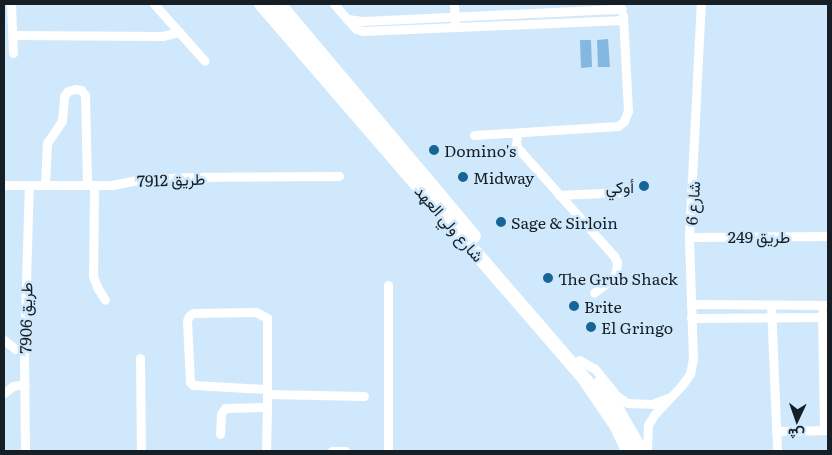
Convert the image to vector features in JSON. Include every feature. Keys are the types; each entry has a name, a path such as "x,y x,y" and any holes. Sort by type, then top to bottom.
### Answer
{"main road":[{"name":"شارع ولي العهد","path":"261,4 586,382 616,427 628,451"},
{"name":"شارع ولي العهد","path":"279,4 611,399 640,451"}],"street":[{"path":"11,4 12,53"},
{"path":"154,4 205,61"},
{"path":"334,4 356,29 363,30 623,20"},
{"path":"454,4 455,27"},
{"path":"508,4 509,24"},
{"name":"شارع 6","path":"647,451 648,425 654,415 673,396 690,374 693,349 689,237 701,4"},
{"path":"346,19 363,21 622,7 628,111 624,121 613,128 474,135"},
{"path":"12,34 162,36 180,32"},
{"path":"45,185 47,143 62,121 64,96 68,91 75,88 83,92 86,102 93,276 105,300"},
{"path":"516,133 516,146 614,256 617,262 613,278 594,293"},
{"name":"طريق 7912","path":"4,185 90,185 187,177 339,176"},
{"name":"طريق 7906","path":"25,451 24,349 29,185"},
{"path":"559,195 623,192"},
{"name":"طريق 249","path":"689,237 828,236"},
{"path":"388,285 388,451"},
{"path":"691,304 825,305 826,430 776,431"},
{"path":"771,305 776,451"},
{"path":"266,451 267,407 267,391 267,318 265,315 256,312 193,313 187,321 190,382 193,385 267,391 364,396"},
{"path":"691,318 825,317"},
{"path":"4,340 16,349 24,349"},
{"path":"140,358 141,451"},
{"path":"579,360 595,369 617,396 627,403 652,404 673,396"},
{"path":"4,394 13,386 25,384"},
{"path":"220,434 221,414 225,408 267,407"},
{"path":"332,451 345,451"}],"shaded area":[{"path":"608,39 610,67 598,67 597,40"},
{"path":"580,40 591,40 592,67 581,68"}],"place":[{"name":"Domino's","path":"434,150"},
{"name":"Midway","path":"463,177"},
{"name":"أوكي","path":"644,186"},
{"name":"Sage & Sirloin","path":"501,222"},
{"name":"The Grub Shack","path":"548,278"},
{"name":"Brite","path":"574,306"},
{"name":"El Gringo","path":"591,327"}]}
